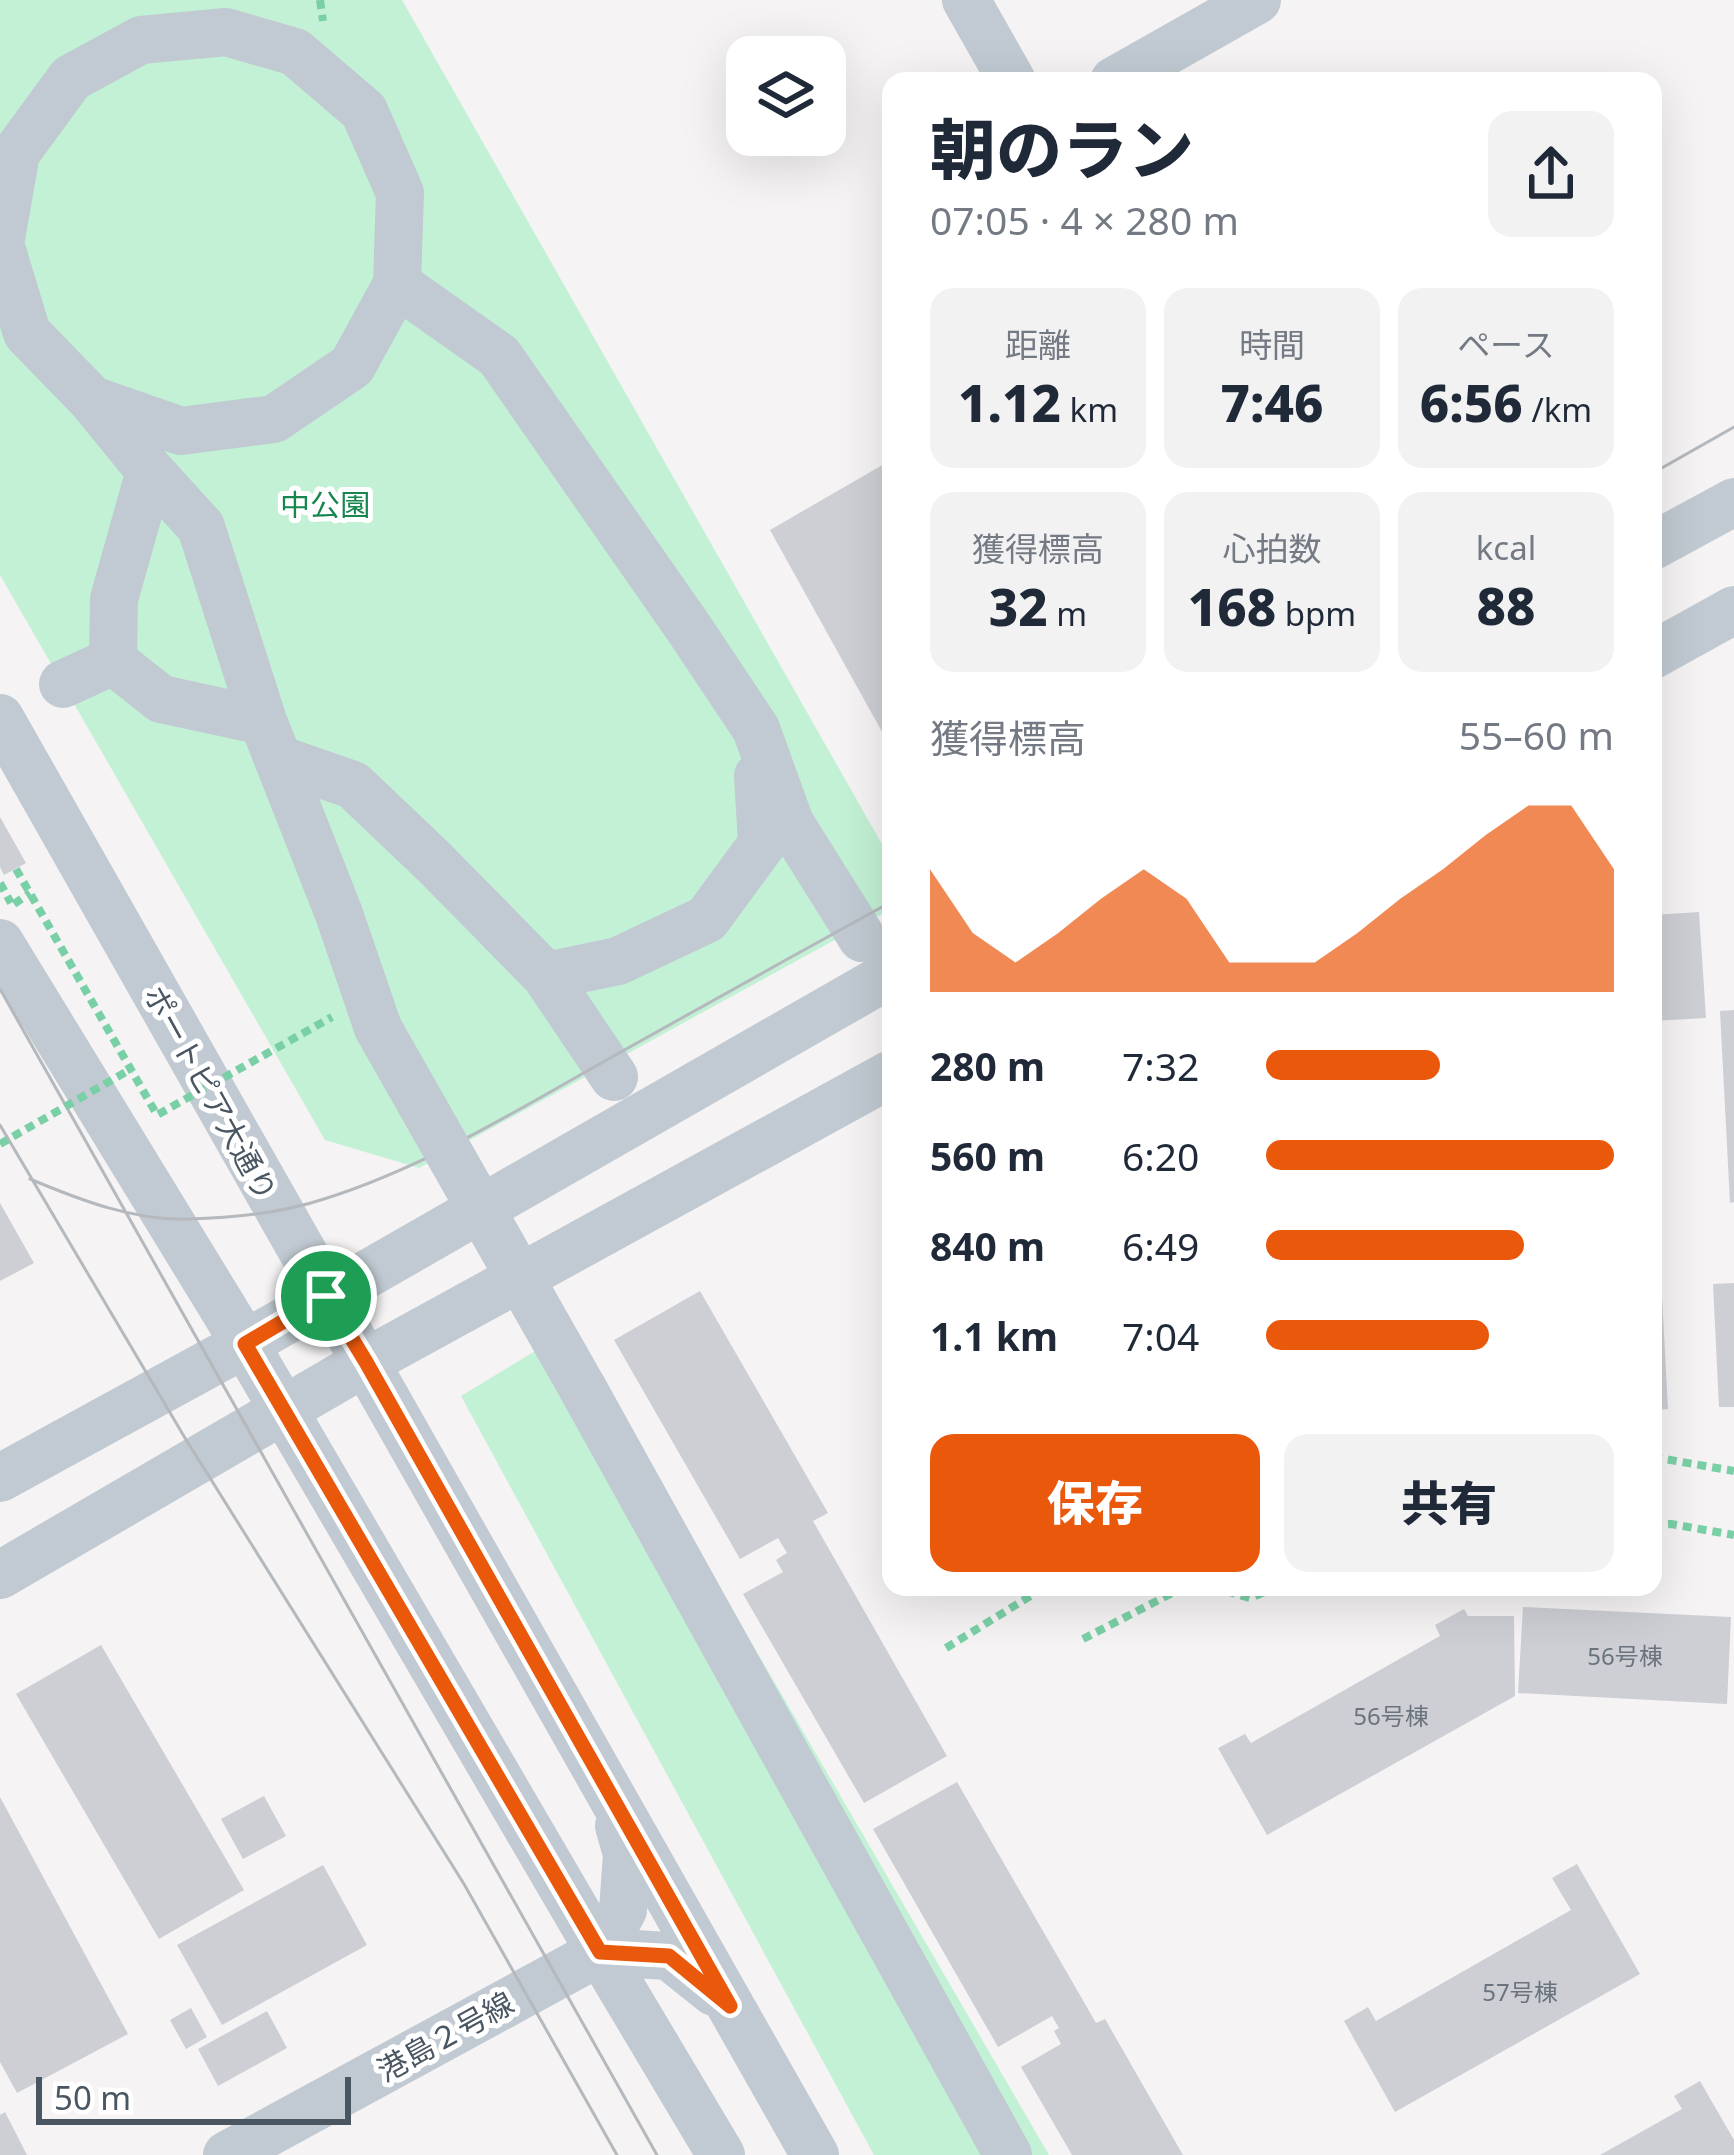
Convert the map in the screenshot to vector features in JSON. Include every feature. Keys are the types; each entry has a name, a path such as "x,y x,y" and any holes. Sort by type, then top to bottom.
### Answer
{"street":[{"path":"966,0 1007,72"},
{"path":"1130,72 1257,0"},
{"path":"92,400 181,431 274,419 352,366 397,284 400,193 364,111 295,52 226,32 130,20 71,78 16,153 0,244 28,333 201,527 271,740 339,914 355,1023 584,1389 1008,2155"},
{"path":"0,120 71,78"},
{"path":"0,1478 326,1296 876,956 790,823 756,729 499,356 397,284"},
{"path":"113,661 114,599 150,471"},
{"path":"1662,541 1734,502"},
{"path":"1662,651 1734,610"},
{"path":"63,684 113,661"},
{"path":"113,661 160,699 271,740 353,785 546,976 614,1077"},
{"name":"ポートピア大通り","path":"0,718 815,2155"},
{"path":"546,976 618,961 707,919 762,844 756,729"},
{"path":"0,943 245,1344 721,2155"},
{"path":"0,1575 366,1362 882,1079"},
{"path":"600,1952 623,1910 627,1854 609,1792"},
{"path":"600,1952 669,1956 730,2006"},
{"name":"港島２号線","path":"226,2155 600,1952"}],"path":[{"path":"16,869 158,1115 355,1023"},
{"path":"0,884 12,905 30,893"},
{"path":"0,1144 131,1069"},
{"path":"1662,1459 1734,1471"},
{"path":"1662,1524 1734,1535"},
{"path":"946,1648 1030,1596"},
{"path":"1083,1639 1167,1596"}],"green space":[{"name":"中公園","path":"0,0 402,0 882,844 882,914 419,1168 325,1140 0,575"},
{"path":"570,1330 1049,2155 874,2155 461,1396"}],"building":[{"path":"882,465 882,732 770,530"},
{"path":"0,817 26,863 4,875 0,867"},
{"path":"1699,912 1706,1018 1662,1020 1662,914"},
{"path":"1734,1010 1734,1202 1730,1203 1720,1011"},
{"path":"0,1203 34,1263 0,1281"},
{"path":"1734,1283 1734,1407 1719,1407 1713,1284"},
{"path":"700,1291 828,1513 813,1521 947,1756 864,1803 743,1594 783,1572 776,1560 787,1553 778,1538 740,1559 614,1340"},
{"path":"1662,1296 1668,1409 1662,1410"},
{"path":"1523,1607 1731,1617 1727,1704 1518,1693"},
{"path":"1464,1609 1468,1616 1514,1616 1515,1696 1267,1835 1218,1748 1245,1734 1251,1743 1440,1636 1435,1625"},
{"path":"101,1645 244,1890 159,1939 16,1694"},
{"path":"957,1782 1096,2023 1105,2019 1183,2155 1072,2155 1021,2067 1061,2044 1052,2016 998,2047 873,1829"},
{"path":"264,1796 286,1836 243,1859 221,1819"},
{"path":"0,1797 128,2034 17,2093 0,2062"},
{"path":"1577,1864 1640,1974 1395,2112 1344,2021 1368,2007 1376,2021 1571,1910 1552,1878"},
{"path":"323,1865 367,1945 222,2025 177,1945"},
{"path":"191,2008 207,2037 186,2049 170,2020"},
{"path":"267,2011 287,2048 218,2086 198,2049"},
{"path":"1700,2081 1734,2140 1734,2155 1600,2155 1682,2109 1674,2096"},
{"path":"5,2112 27,2155 0,2155 0,2115"}],"tram line":[{"path":"1662,468 1734,427"},
{"path":"30,1179 108,1208 168,1219 257,1214 324,1199 401,1170 475,1134 882,907"},
{"path":"0,989 657,2155"},
{"path":"0,1125 185,1438 464,1884 617,2155"}],"route":[{"path":"326,1296 730,2006 669,1956 600,1952 245,1344 326,1296"}]}
